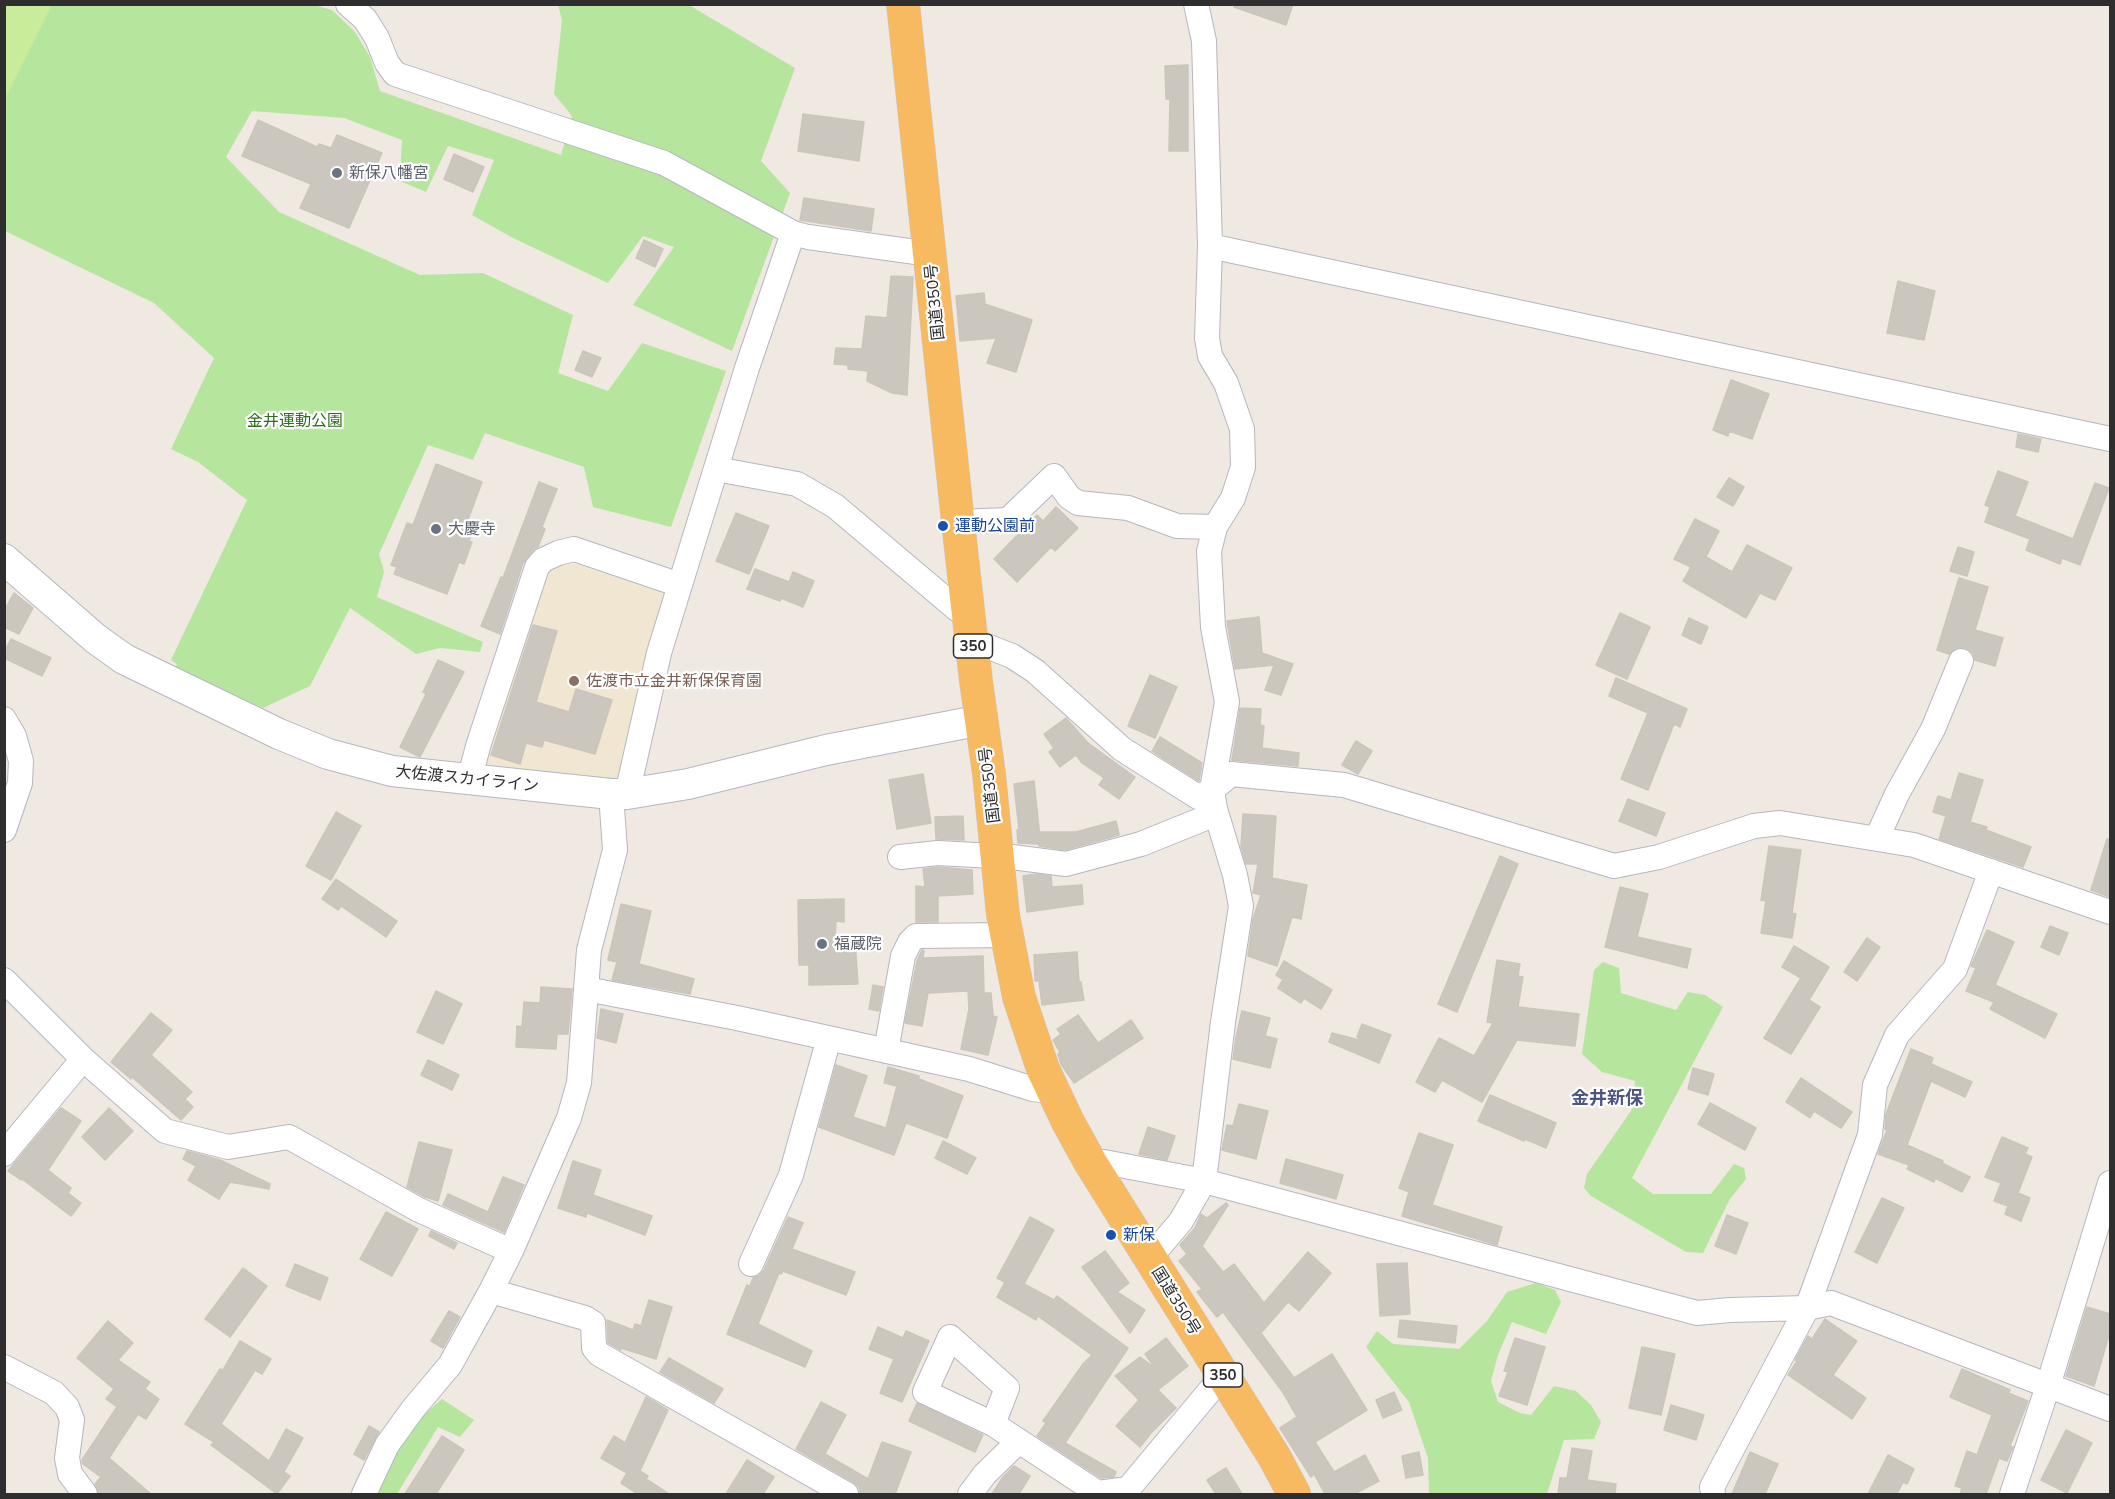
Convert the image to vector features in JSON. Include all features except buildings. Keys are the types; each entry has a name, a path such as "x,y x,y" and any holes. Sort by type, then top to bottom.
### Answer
{"highway":[{"name":"国道350号","path":"903,4 958,522 1006,935 1019,997 1053,1092 1090,1162 1275,1458 1294,1494"}],"street":[{"path":"348,4 364,19 377,38 387,63 395,74 664,164 793,233 930,254"},
{"path":"1148,1257 1181,1221 1204,1181 1223,1022 1241,906 1235,875 1213,800 1227,702 1213,627 1209,551 1215,527 1233,498 1243,467 1242,429 1226,383 1210,356 1207,338 1210,246 1204,41 1196,4"},
{"path":"364,1494 387,1445 413,1409 450,1365 491,1291 569,1118 579,1083 589,950 615,850 619,794 659,653 747,368 793,233"},
{"path":"1210,246 2110,439"},
{"path":"716,469 797,484 835,506 957,609 969,612"},
{"path":"958,522 1008,520 1054,476 1070,497 1078,503 1128,508 1177,526 1215,527"},
{"path":"469,780 533,578 537,567 543,560 574,549 680,585"},
{"name":"大佐渡スカイライン","path":"5,560 96,639 124,659 279,734 357,764 392,771 619,794 688,784 825,750 982,720"},
{"path":"973,646 989,647 1012,656 1035,671 1122,749 1198,797 1213,800"},
{"path":"1877,838 1933,729 1961,661"},
{"path":"4,719 14,736 21,761 20,783 4,830"},
{"path":"900,857 938,853 997,856 1066,864 1141,844 1203,819 1231,774 1344,784 1614,866 1659,857 1754,826 1780,823 1877,838 1914,844 2110,912"},
{"path":"1713,1494 1712,1487 1807,1308 1869,1136 1875,1085 1897,1035 1955,969 1991,871"},
{"path":"886,1051 903,956 916,936 1006,935"},
{"path":"4,980 83,1059 165,1131 228,1148 289,1137 419,1210 511,1251"},
{"path":"586,989 829,1038 969,1069 1033,1089 1053,1092"},
{"path":"751,1264 791,1175 829,1038"},
{"path":"4,1154 83,1059"},
{"path":"1090,1162 1104,1162 1204,1181 1697,1313 1807,1308 1831,1303 2110,1409"},
{"path":"2012,1494 2104,1224 2110,1183"},
{"path":"491,1291 585,1318 593,1323 594,1348 599,1354 846,1494"},
{"path":"4,1367 54,1393 67,1407 72,1419 67,1458 69,1474 85,1494"},
{"path":"993,1424 1098,1494 1128,1489 1223,1375"},
{"path":"970,1494 985,1474 1019,1441"}],"shaded area":[{"name":"佐渡市立金井新保保育園","path":"551,557 664,593 624,782 476,767"}],"green space":[{"name":"金井運動公園","path":"4,5 314,5 332,10 355,32 370,57 380,91 561,155 572,116 554,94 562,20 558,5 689,5 795,68 761,161 790,193 732,351 633,305 674,247 643,236 608,283 513,238 472,215 494,160 448,146 426,192 400,181 402,140 344,118 252,111 226,157 279,212 420,275 483,273 573,315 558,373 608,391 642,343 726,371 671,527 593,507 584,467 485,433 473,460 428,445 379,554 384,572 377,597 483,642 480,652 440,648 416,654 350,608 310,686 263,708 175,669 177,664 171,660 247,500 198,462 171,449 214,358 154,303 5,231"},
{"path":"4,5 52,5 5,99"},
{"path":"1603,962 1619,968 1621,993 1676,1010 1688,992 1705,995 1723,1007 1632,1178 1653,1194 1711,1194 1734,1164 1744,1168 1746,1179 1730,1199 1703,1253 1686,1252 1591,1196 1584,1188 1587,1174 1633,1108 1635,1081 1602,1072 1582,1054 1594,970"},
{"path":"1536,1283 1555,1290 1561,1302 1546,1334 1512,1322 1498,1355 1491,1381 1498,1402 1520,1413 1531,1415 1554,1386 1576,1391 1591,1405 1601,1422 1594,1439 1564,1440 1547,1494 1429,1494 1428,1458 1409,1402 1366,1347 1377,1331 1393,1344 1459,1349 1487,1321 1507,1292"},
{"path":"442,1399 474,1420 460,1437 438,1427 397,1494 375,1494 408,1429"}],"place":[{"name":"新保八幡宮","path":"337,173"},
{"name":"運動公園前","path":"943,526"},
{"name":"大慶寺","path":"436,529"},
{"name":"佐渡市立金井新保保育園","path":"574,681"},
{"name":"福蔵院","path":"822,944"},
{"name":"新保","path":"1111,1235"}],"district":[{"name":"金井新保","path":"1607,1099"}]}
